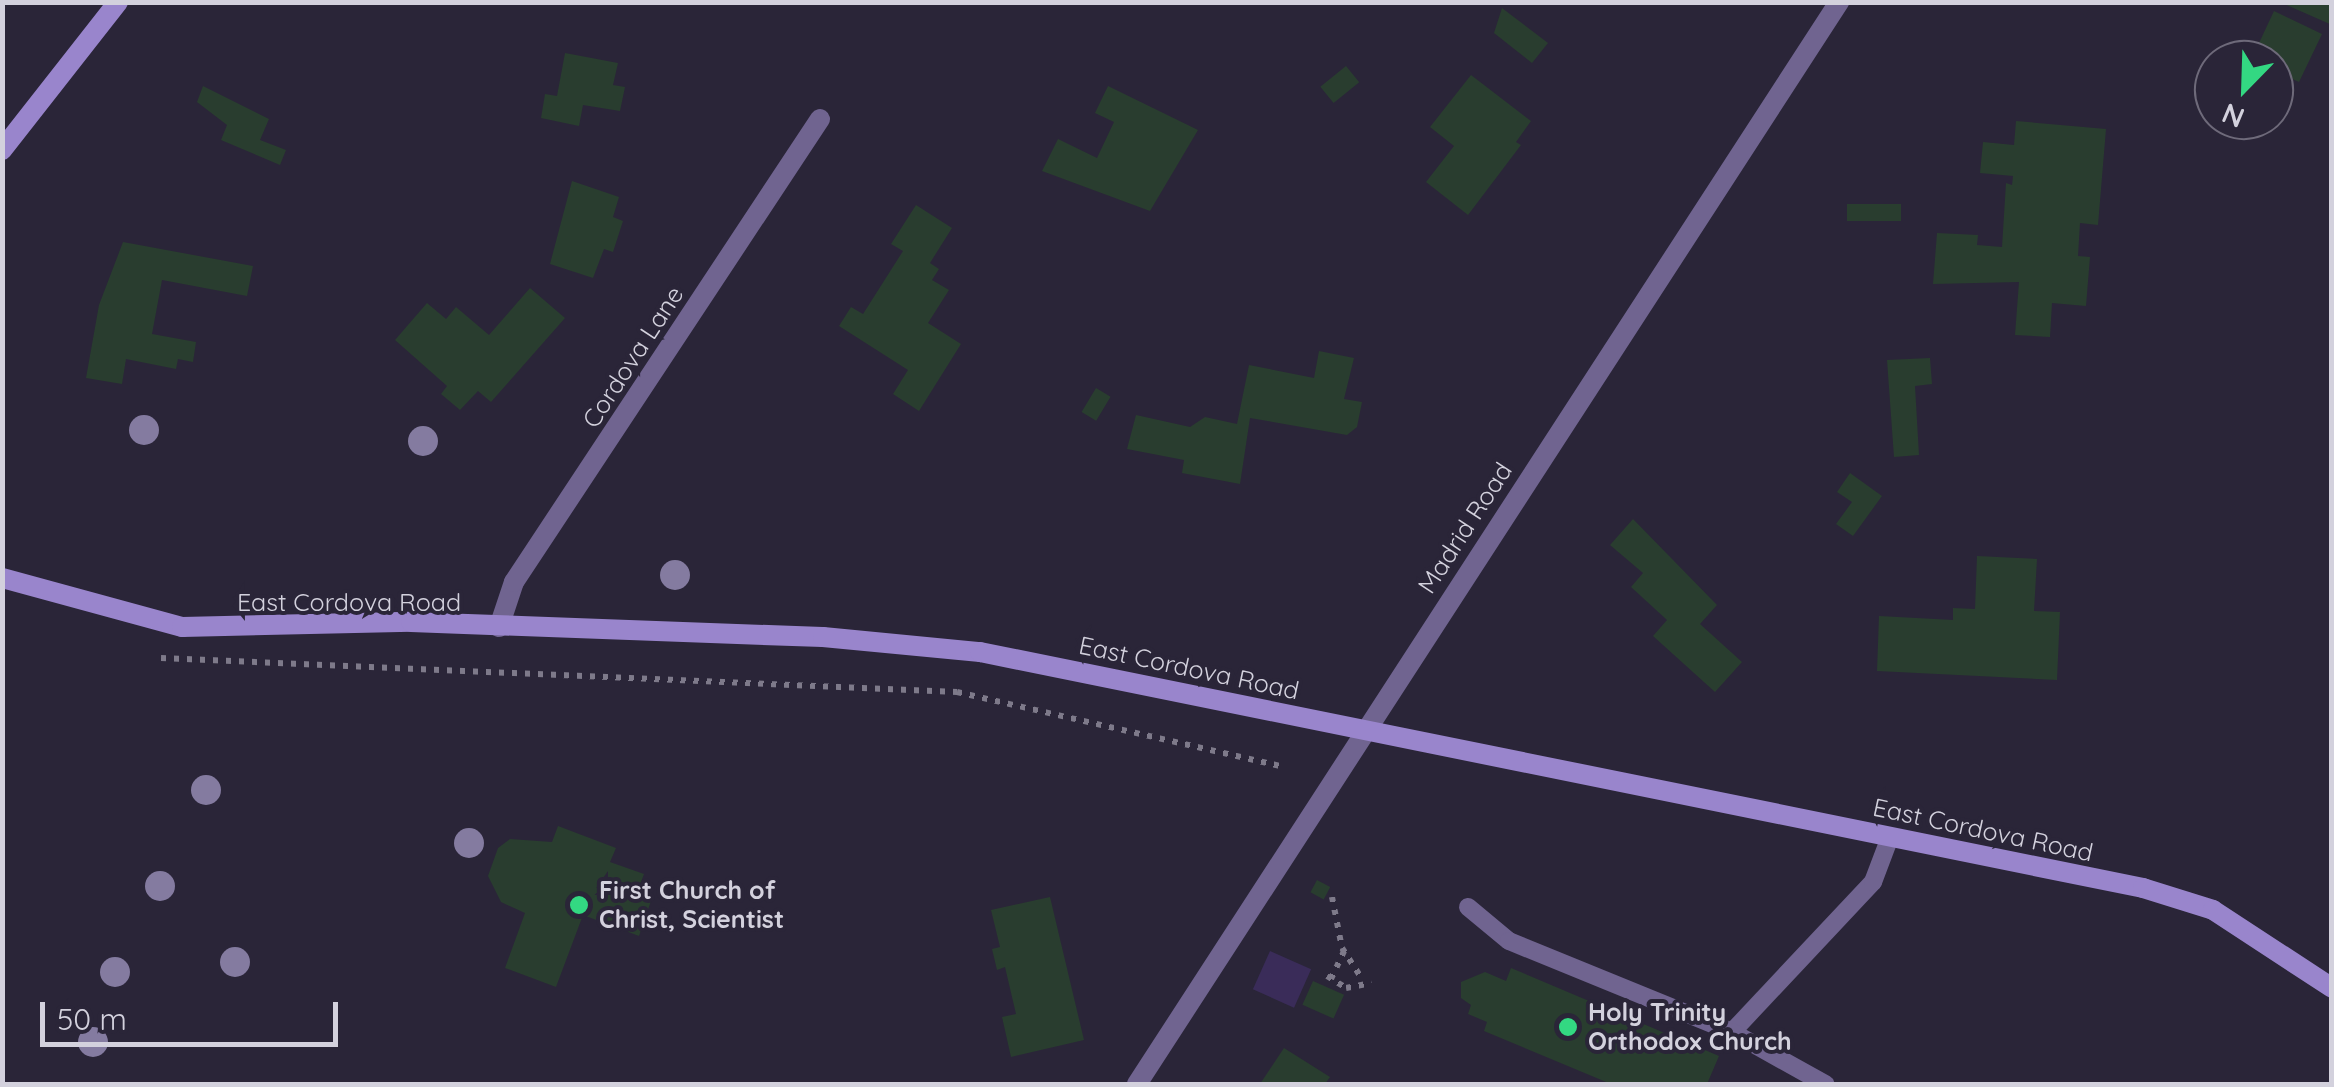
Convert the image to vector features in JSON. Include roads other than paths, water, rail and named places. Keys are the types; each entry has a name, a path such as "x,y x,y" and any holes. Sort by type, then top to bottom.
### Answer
{"street":[{"path":"2,150 118,2"},
{"name":"Madrid Road","path":"1138,1084 1362,730 1839,2"},
{"name":"Cordova Lane","path":"500,627 514,582 820,119"},
{"name":"East Cordova Road","path":"2,578 182,627 412,622 823,637 946,648 1890,837 2182,900 2213,910 2332,988"}],"lane":[{"path":"1732,1032 1874,882 1890,837"},
{"path":"1468,907 1508,940 1732,1032 1825,1084"}],"place":[{"name":"First Church of Christ, Scientist","path":"579,905"},
{"name":"Holy Trinity Orthodox Church","path":"1568,1027"}]}
